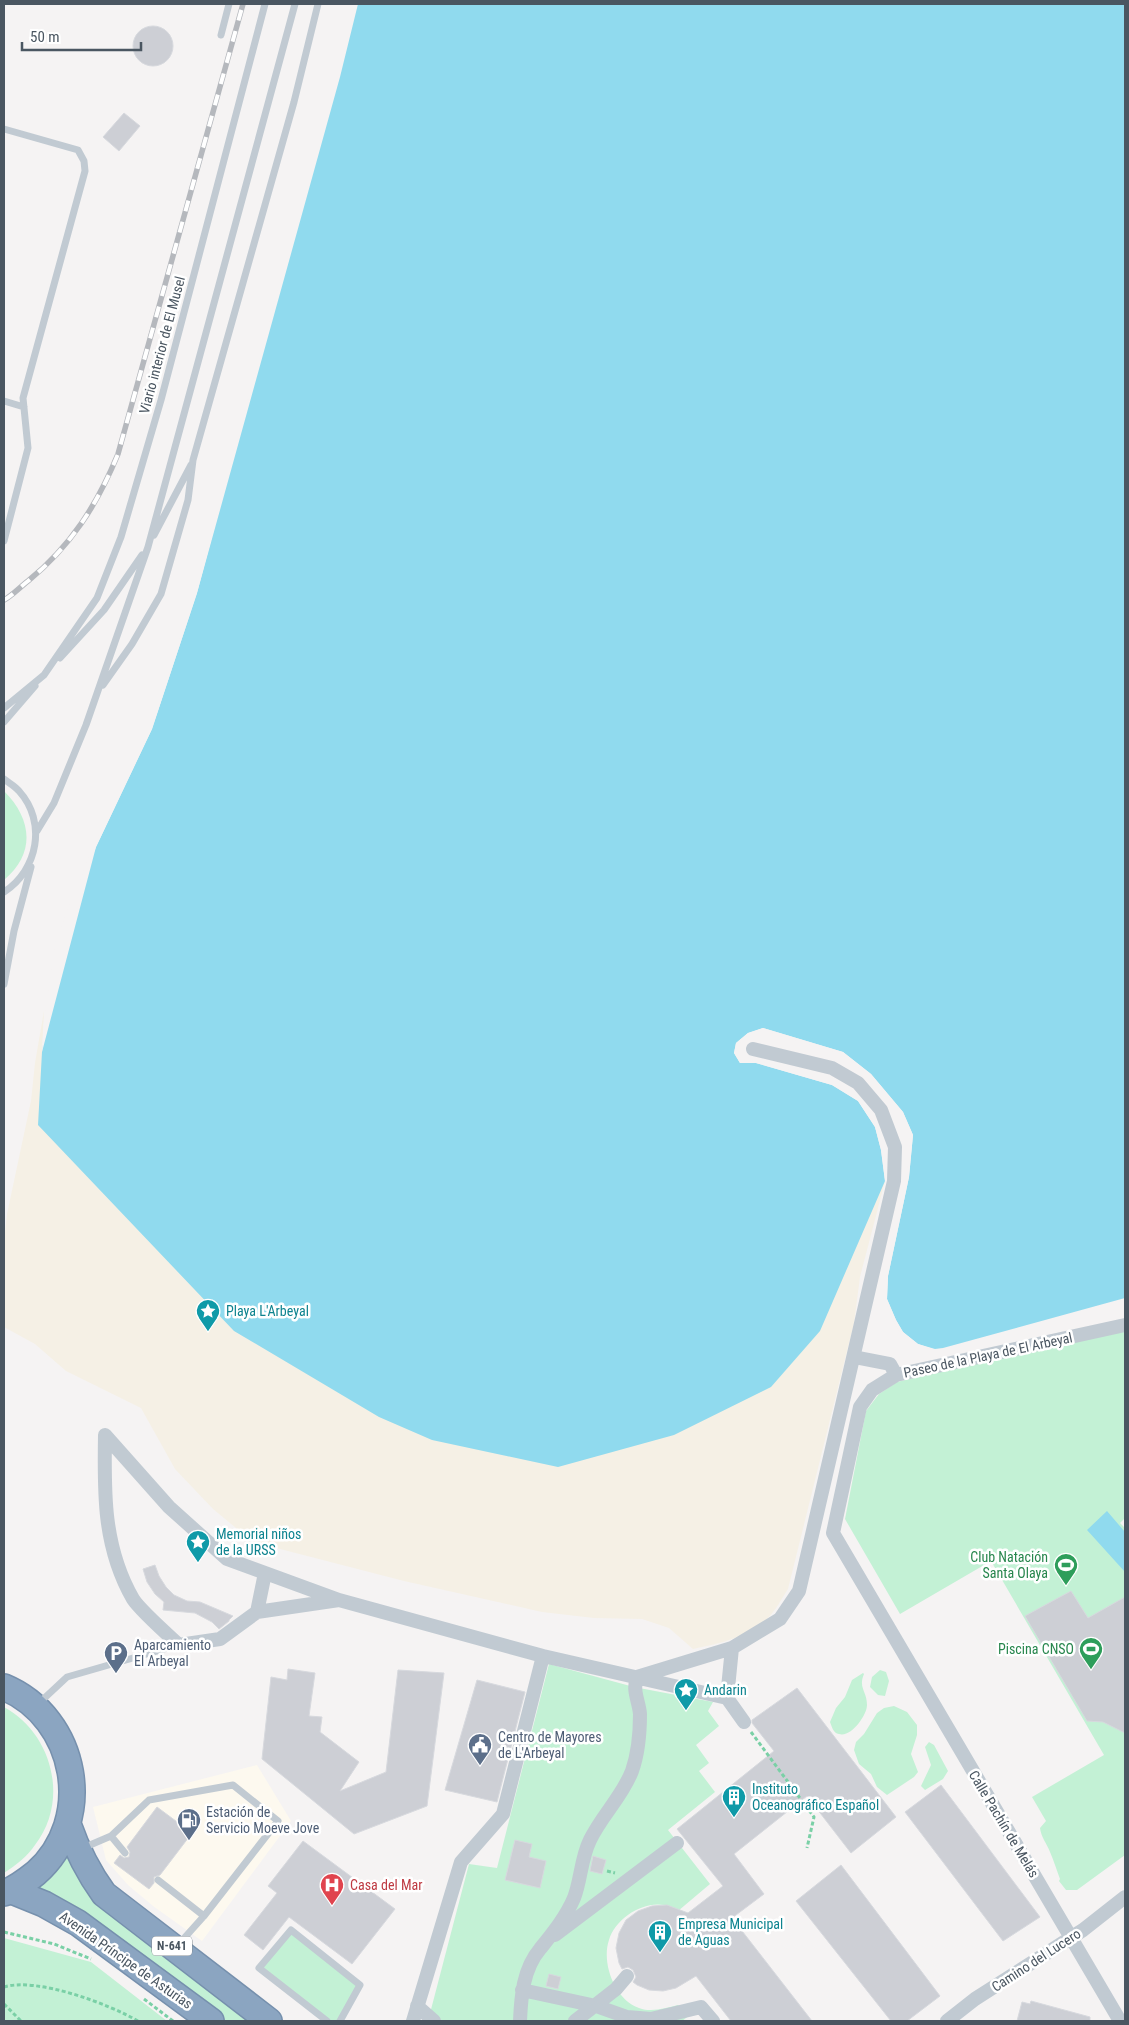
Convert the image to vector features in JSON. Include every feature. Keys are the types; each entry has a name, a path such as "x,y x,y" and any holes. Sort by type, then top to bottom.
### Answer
{"highway":[{"name":"N-641","path":"4,1687 13,1691 35,1707 53,1727 66,1752 73,1784 68,1824 49,1862 8,1892"},
{"name":"N-641","path":"68,1824 77,1850 89,1873 104,1894 269,2021"},
{"name":"Avenida Príncipe de Asturias","path":"8,1892 44,1904 78,1923 211,2021"}],"street":[{"path":"550,1938 574,1898 590,1840 613,1806 632,1770 637,1748 640,1713 634,1685 637,1678 732,1648 780,1619 799,1591 854,1358 894,1180 895,1147 881,1110 858,1083 832,1068 753,1048"},
{"name":"Paseo de la Playa de El Arbeyal","path":"833,1533 860,1407 872,1390 896,1375 1125,1325"},
{"path":"854,1358 890,1364 896,1375"},
{"path":"339,1600 257,1612 220,1639 179,1645 133,1600 115,1558 107,1524 104,1495 105,1435 169,1507 227,1559 339,1600 544,1656 727,1698"},
{"path":"814,1528 833,1533"},
{"name":"Calle Pachín de Melás","path":"833,1533 1120,2021"},
{"path":"257,1612 265,1573"},
{"path":"732,1648 727,1698 744,1722"},
{"path":"413,2021 422,1968 461,1862 503,1814 544,1656"},
{"path":"520,2021 522,1990 539,1950 550,1938 677,1843"},
{"name":"Camino del Lucero","path":"947,2021 975,1999 1072,1938 1125,1897"},
{"path":"575,2021 616,1989 626,1976"},
{"path":"522,1990 596,2006 627,2018 651,2019 701,2007 713,2021"},
{"path":"417,2006 434,2021"}],"lane":[{"path":"221,35 229,4"},
{"name":"Viario interior de El Musel","path":"4,708 44,675 97,598 121,537 161,400 265,4"},
{"name":"Viario interior de El Musel","path":"37,831 54,803 98,691 148,547 294,4"},
{"name":"Viario interior de El Musel","path":"98,691 132,644 161,594 188,500 194,460 294,102 318,4"},
{"path":"4,129 78,150 84,161 85,171 23,398 28,448 4,541"},
{"path":"4,401 24,407"},
{"name":"Viario interior de El Musel","path":"4,722 104,610 148,547 194,460"},
{"path":"4,779 19,790 32,809 37,831 4,984"},
{"path":"4,892 23,876 33,856"},
{"path":"35,1707 68,1677 179,1645"},
{"path":"77,1850 111,1836 149,1800 233,1785 278,1821 204,1916 175,1949"},
{"path":"111,1836 125,1853"},
{"path":"158,1880 204,1916"},
{"path":"327,2021 259,1968 291,1930 360,1986 340,2021"}],"path":[{"path":"744,1722 814,1817 806,1848"},
{"path":"4,1932 54,1944 94,1960"},
{"path":"4,1986 28,1985 68,1993 101,2003 138,2021"},
{"path":"141,1997 173,2021"},
{"path":"4,2004 21,2021"}],"shaded area":[{"name":"Estación de Servicio Moeve Jove","path":"257,1765 291,1821 202,1941 153,1906 128,1885 106,1860 93,1807"}],"green space":[{"path":"4,791 20,813 25,824 27,836 21,859 4,880"},
{"name":"Club Natación Santa Olaya","path":"1125,1329 1125,1518 1120,1523 1125,1528 1125,1855 1077,1890 1066,1890 1059,1881 1054,1862 1040,1828 1046,1821 1032,1797 1104,1755 991,1561 900,1614 845,1519 866,1411 879,1394 897,1382"},
{"path":"549,1664 634,1687 713,1702 708,1711 719,1726 696,1745 709,1763 699,1771 715,1792 668,1830 710,1884 678,1911 666,1905 656,1904 630,1913 612,1932 607,1949 607,1959 612,1980 630,2004 649,2010 658,2010 678,2005 690,2015 682,2021 428,2021 469,1864 497,1868"},
{"path":"880,1670 886,1672 889,1681 885,1696 878,1695 870,1687 872,1677"},
{"path":"863,1673 862,1686 867,1705 864,1714 858,1725 848,1733 837,1733 833,1730 830,1722 836,1708 845,1697 852,1680"},
{"path":"894,1706 907,1712 917,1725 917,1735 911,1754 918,1772 914,1777 887,1795 877,1787 871,1774 859,1764 854,1750 856,1742 864,1734 877,1713 884,1708"},
{"path":"4,1707 21,1719 34,1733 44,1750 51,1769 53,1788 52,1808 46,1827 28,1853 4,1873"},
{"path":"929,1742 934,1745 948,1771 943,1779 925,1790 921,1786 931,1765 925,1747"},
{"path":"68,1824 89,1873 269,2021 211,2021 44,1904 29,1879"},
{"path":"291,1930 360,1985 340,2021 327,2021 259,1968"},
{"path":"4,1938 91,1962 167,2021 4,2021"}],"sand":[{"name":"Playa L'Arbeyal","path":"44,1011 42,1050 858,1225 885,1181 860,1277 854,1323 788,1589 771,1615 760,1625 742,1635 723,1642 693,1649 669,1628 642,1619 594,1618 542,1612 404,1581 253,1542 213,1509 175,1469 141,1408 66,1371 35,1344 4,1327 4,1241 7,1214 31,1101"}],"water":[{"path":"358,4 1125,4 1125,1298 943,1348 935,1349 918,1344 903,1332 887,1299 888,1276 909,1177 913,1135 903,1112 871,1074 843,1052 763,1028 748,1033 736,1043 734,1053 740,1063 756,1063 832,1085 858,1101 875,1127 881,1150 885,1181 820,1331 771,1387 674,1435 558,1467 432,1440 379,1417 234,1331 38,1125 42,1052 58,940 96,847 152,729 197,593 340,77"},
{"path":"1107,1511 1125,1532 1125,1572 1087,1530"}],"pier":[{"path":"287,255 197,593 152,729 96,847 42,1052 44,1021 56,939 94,845 150,728 195,592"},
{"path":"763,1028 843,1052 871,1074 903,1112 913,1135 909,1177 888,1276 887,1299 903,1332 918,1344 939,1351 917,1346 901,1334 893,1321 885,1299 885,1276 907,1177 910,1136 901,1113 870,1076 842,1054 763,1031 749,1035 738,1044 736,1052 741,1061 756,1060 833,1082 859,1099 877,1127 883,1149 887,1181 885,1181 881,1150 875,1127 858,1101 832,1085 756,1063 740,1063 734,1053 736,1043 748,1033"}],"building":[{"path":"153,26 164,29 170,35 173,46 170,57 164,63 153,66 142,63 136,57 133,46 136,35 142,29"},
{"path":"124,113 140,126 119,151 103,137"},
{"path":"155,1565 159,1576 174,1595 187,1601 200,1602 233,1616 219,1629 212,1622 195,1613 163,1610 164,1602 155,1594 147,1582 143,1569"},
{"name":"Piscina CNSO","path":"1071,1591 1088,1618 1125,1597 1125,1733 1103,1722 1087,1721 1025,1616"},
{"path":"288,1669 315,1673 309,1716 322,1717 320,1732 359,1762 340,1791 386,1772 398,1670 444,1673 427,1806 354,1834 262,1759 271,1677 287,1680"},
{"name":"Centro de Mayores de L'Arbeyal","path":"477,1680 525,1692 497,1802 445,1790"},
{"path":"797,1688 896,1817 851,1853 807,1796 734,1854 764,1894 732,1918 812,2021 731,2021 696,1976 676,1988 663,1991 649,1990 637,1985 633,1982 636,1977 633,1970 628,1967 622,1969 616,1948 619,1933 626,1920 638,1911 652,1906 667,1905 688,1913 723,1886 677,1829 774,1751 752,1723 752,1720"},
{"path":"941,1785 1040,1917 1003,1941 905,1812"},
{"path":"157,1807 192,1833 160,1875 154,1877 154,1883 149,1889 114,1863 120,1855 124,1858 129,1857 130,1852 127,1847"},
{"path":"515,1840 532,1844 529,1857 546,1861 540,1888 505,1880"},
{"name":"Casa del Mar","path":"303,1841 395,1909 352,1964 289,1917 263,1950 244,1935 277,1893 268,1886"},
{"path":"593,1856 606,1860 602,1874 590,1871"},
{"path":"841,1865 940,1996 907,2021 891,2021 796,1901"},
{"path":"549,1974 561,1977 558,1989 546,1986"},
{"path":"1031,2001 1090,2017 1090,2021 1017,2021 1022,2002 1030,2004"}],"railway":[{"path":"4,600 43,568 70,539 92,507 118,454 243,4"}],"place":[{"name":"Playa L'Arbeyal","path":"208,1332"},
{"name":"Memorial niños de la URSS","path":"198,1563"},
{"name":"Club Natación Santa Olaya","path":"1066,1586"},
{"name":"Piscina CNSO","path":"1091,1670"},
{"name":"Aparcamiento El Arbeyal","path":"116,1674"},
{"name":"Andarin","path":"686,1711"},
{"name":"Centro de Mayores de L'Arbeyal","path":"480,1766"},
{"name":"Instituto Oceanográfico Español","path":"734,1818"},
{"name":"Estación de Servicio Moeve Jove","path":"189,1841"},
{"name":"Casa del Mar","path":"332,1906"},
{"name":"Empresa Municipal de Aguas","path":"660,1953"}]}
